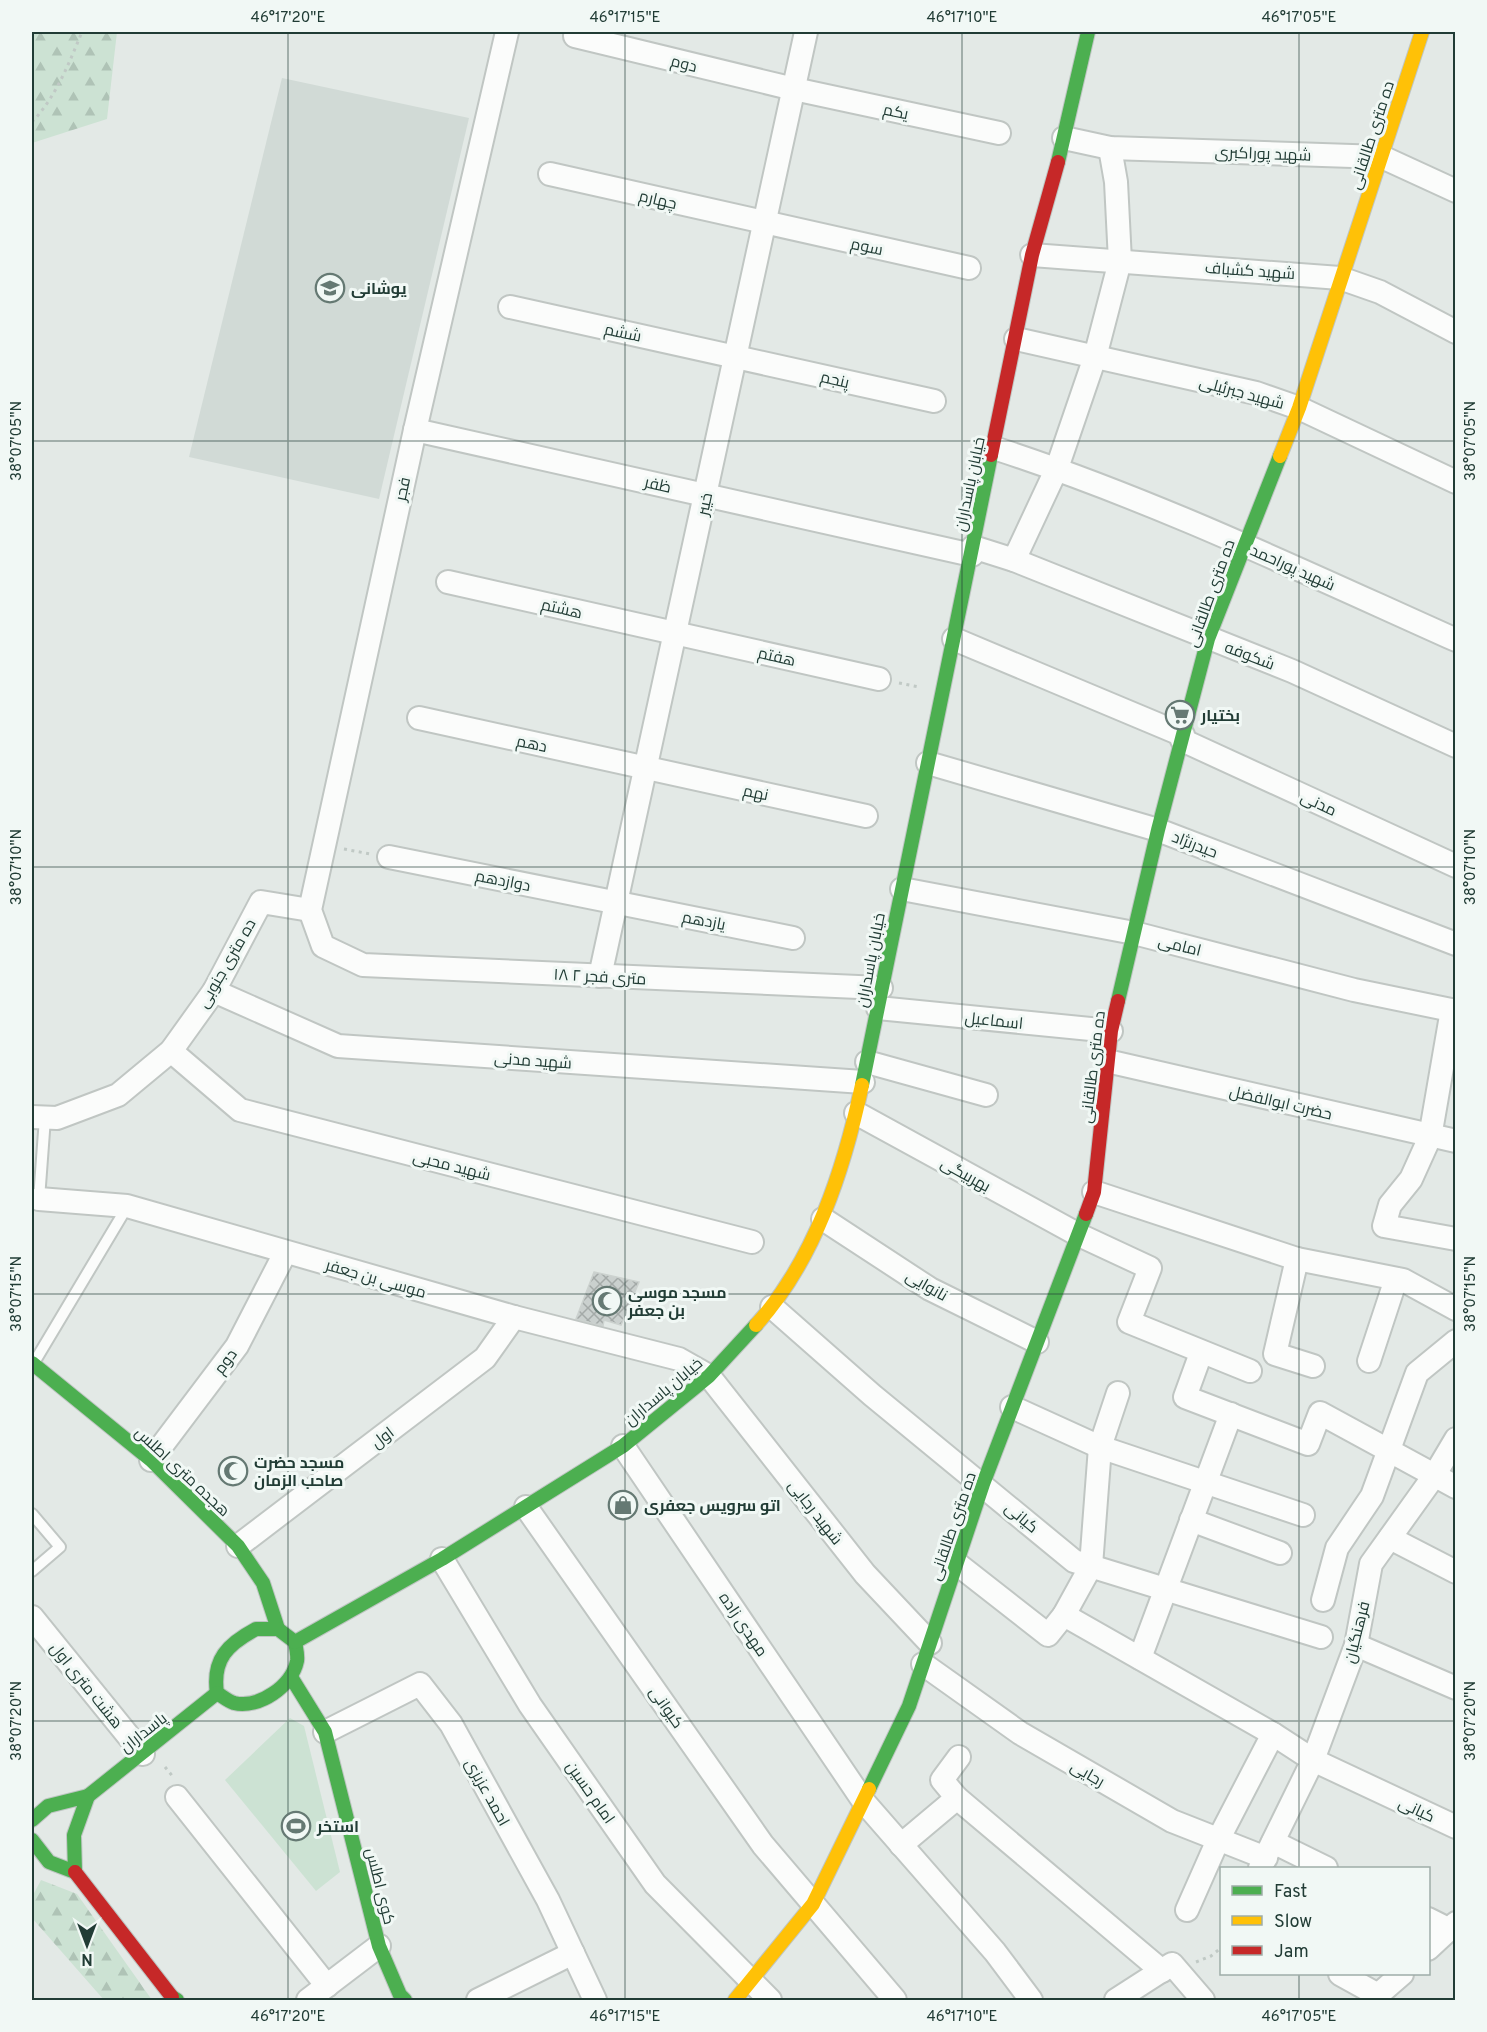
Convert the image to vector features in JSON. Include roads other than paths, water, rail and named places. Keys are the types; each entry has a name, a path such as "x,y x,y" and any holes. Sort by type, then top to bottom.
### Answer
{"street":[{"name":"فجر","path":"310,910 415,430 507,32"},
{"name":"خیبر","path":"600,976 806,32"},
{"name":"خیابان پاسداران","path":"295,1642 442,1559 623,1446 709,1376 772,1307 824,1219 856,1113 1032,255 1064,138 1088,32"},
{"name":"ده متری طالقانی","path":"735,2001 813,1904 909,1706 983,1484 1094,1192 1111,1031 1158,830 1208,639 1299,408 1422,32"},
{"name":"دوم","path":"575,36 794,89"},
{"name":"یکم","path":"794,89 999,133"},
{"name":"شهید پوراکبری","path":"1064,138 1110,148 1382,157 1455,191"},
{"path":"1014,560 1056,468 1095,357 1120,261 1116,182 1110,148"},
{"name":"چهارم","path":"550,174 765,224"},
{"name":"سوم","path":"765,224 969,268"},
{"name":"شهید کشباف","path":"1032,255 1340,278 1380,292 1455,332"},
{"name":"ششم","path":"510,308 736,357"},
{"name":"شهید جبرئیلی","path":"1016,339 1256,393 1299,408 1455,482"},
{"name":"پنجم","path":"736,357 934,401"},
{"name":"ظفر","path":"415,430 972,551"},
{"name":"شهید پوراحمد","path":"994,448 1056,468 1245,546 1455,640"},
{"name":"شکوفه","path":"972,551 1014,560 1292,671 1455,746"},
{"name":"هشتم","path":"448,582 676,634"},
{"name":"هفتم","path":"676,634 879,679"},
{"name":"مدنی","path":"954,639 1182,737 1455,866"},
{"name":"دهم","path":"419,718 646,768"},
{"name":"حیدرنژاد","path":"928,764 1158,830 1455,944"},
{"name":"نهم","path":"646,768 866,816"},
{"name":"دوازدهم","path":"389,857 616,902"},
{"name":"امامی","path":"902,889 1134,933 1354,990 1454,1010"},
{"name":"ده متری جنوبی","path":"38,1118 57,1118 118,1095 171,1051 214,991 261,902 310,910"},
{"name":"یازدهم","path":"616,902 793,938"},
{"name":"۱۸ متری فجر ۲","path":"310,910 323,946 363,965 600,976 879,998"},
{"name":"شهید مدنی","path":"214,991 338,1047 865,1072 986,1095"},
{"name":"اسماعیل","path":"879,998 1111,1031"},
{"path":"1454,1010 1430,1137 1412,1179 1390,1205 1383,1226 1455,1239"},
{"name":"شهید محبی","path":"171,1051 240,1110 752,1242"},
{"name":"حضرت ابوالفضل","path":"1107,1061 1455,1141"},
{"name":"بهربیگی","path":"856,1113 1077,1234 1150,1268 1129,1322 1201,1353"},
{"path":"1094,1192 1297,1259 1396,1279 1455,1309"},
{"name":"موسی بن جعفر","path":"39,1199 127,1206 514,1317 680,1359 709,1376"},
{"name":"نانوایی","path":"824,1219 930,1289 1037,1342"},
{"name":"دوم","path":"151,1460 237,1346 285,1253"},
{"path":"1297,1259 1275,1354 1313,1366"},
{"path":"1369,1360 1396,1279"},
{"name":"کیانی","path":"772,1307 873,1395 1074,1561 1321,1637"},
{"name":"اول","path":"238,1546 485,1358 514,1317"},
{"path":"1323,1600 1337,1548 1372,1496 1417,1373 1455,1341"},
{"path":"1250,1371 1201,1353 1185,1396 1308,1443 1320,1413 1455,1487"},
{"name":"هجده متری اطلس","path":"32,1363 151,1460 238,1546 263,1583 278,1629"},
{"name":"شهید رجایی","path":"709,1376 865,1574 930,1643"},
{"path":"957,1563 1048,1635 1064,1615 1091,1566 1100,1447 1118,1392"},
{"path":"1012,1407 1100,1447 1303,1515"},
{"path":"1140,1658 1231,1414"},
{"name":"فرهنگیان","path":"1266,1856 1313,1760 1356,1645 1371,1564 1434,1476 1455,1439"},
{"name":"مهدی زاده","path":"623,1446 864,1802 995,1952 1031,2001"},
{"name":"کیوانی","path":"526,1507 763,1845 896,2001"},
{"path":"1191,1520 1280,1553"},
{"path":"1390,1538 1455,1572"},
{"name":"امام حسین","path":"442,1559 530,1705 655,1884 753,1981 770,2001"},
{"name":"کیانی","path":"1064,1615 1273,1734 1313,1760 1455,1827"},
{"name":"هشت متری اول","path":"32,1617 146,1751"},
{"path":"256,1629 278,1629 295,1642 297,1660 291,1677 273,1693 252,1703 233,1703 217,1693 214,1677 218,1658 234,1641 256,1629"},
{"path":"1356,1645 1455,1688"},
{"name":"رجایی","path":"923,1664 1020,1733 1172,1821 1266,1856 1317,1867"},
{"name":"کوی اطلس","path":"291,1677 325,1732 379,1946 400,1995 405,2001"},
{"name":"احمد عزیزی","path":"325,1732 420,1684 451,1724 548,1900 595,2001"},
{"name":"پاسداران","path":"33,1812 57,1803 88,1796 217,1693"},
{"path":"1187,1910 1218,1840 1273,1734"},
{"path":"959,1757 942,1780 957,1798 1171,1968 1203,2001"},
{"path":"88,1796 74,1835 75,1872 174,1999"},
{"path":"177,1797 327,1986"},
{"path":"901,1845 957,1798"},
{"path":"32,1840 37,1851 57,1870 75,1872"},
{"path":"1430,1920 1453,1927"},
{"path":"1430,1947 1453,1927"},
{"path":"308,2001 379,1946"},
{"path":"478,2001 573,1953"},
{"path":"1116,2001 1171,1968"},
{"path":"1341,1975 1375,1998 1401,1975"}],"lane":[{"path":"38,1118 39,1199"},
{"path":"32,1363 127,1206"},
{"path":"32,1514 60,1547 32,1571"}],"place":[{"name":"یوشانی","path":"330,288"},
{"name":"بختیار","path":"1180,715"},
{"name":"مسجد موسی بن جعفر","path":"607,1301"},
{"name":"مسجد حضرت صاحب الزمان","path":"233,1471"},
{"name":"اتو سرویس جعفری","path":"623,1505"},
{"name":"استخر","path":"296,1826"}]}
